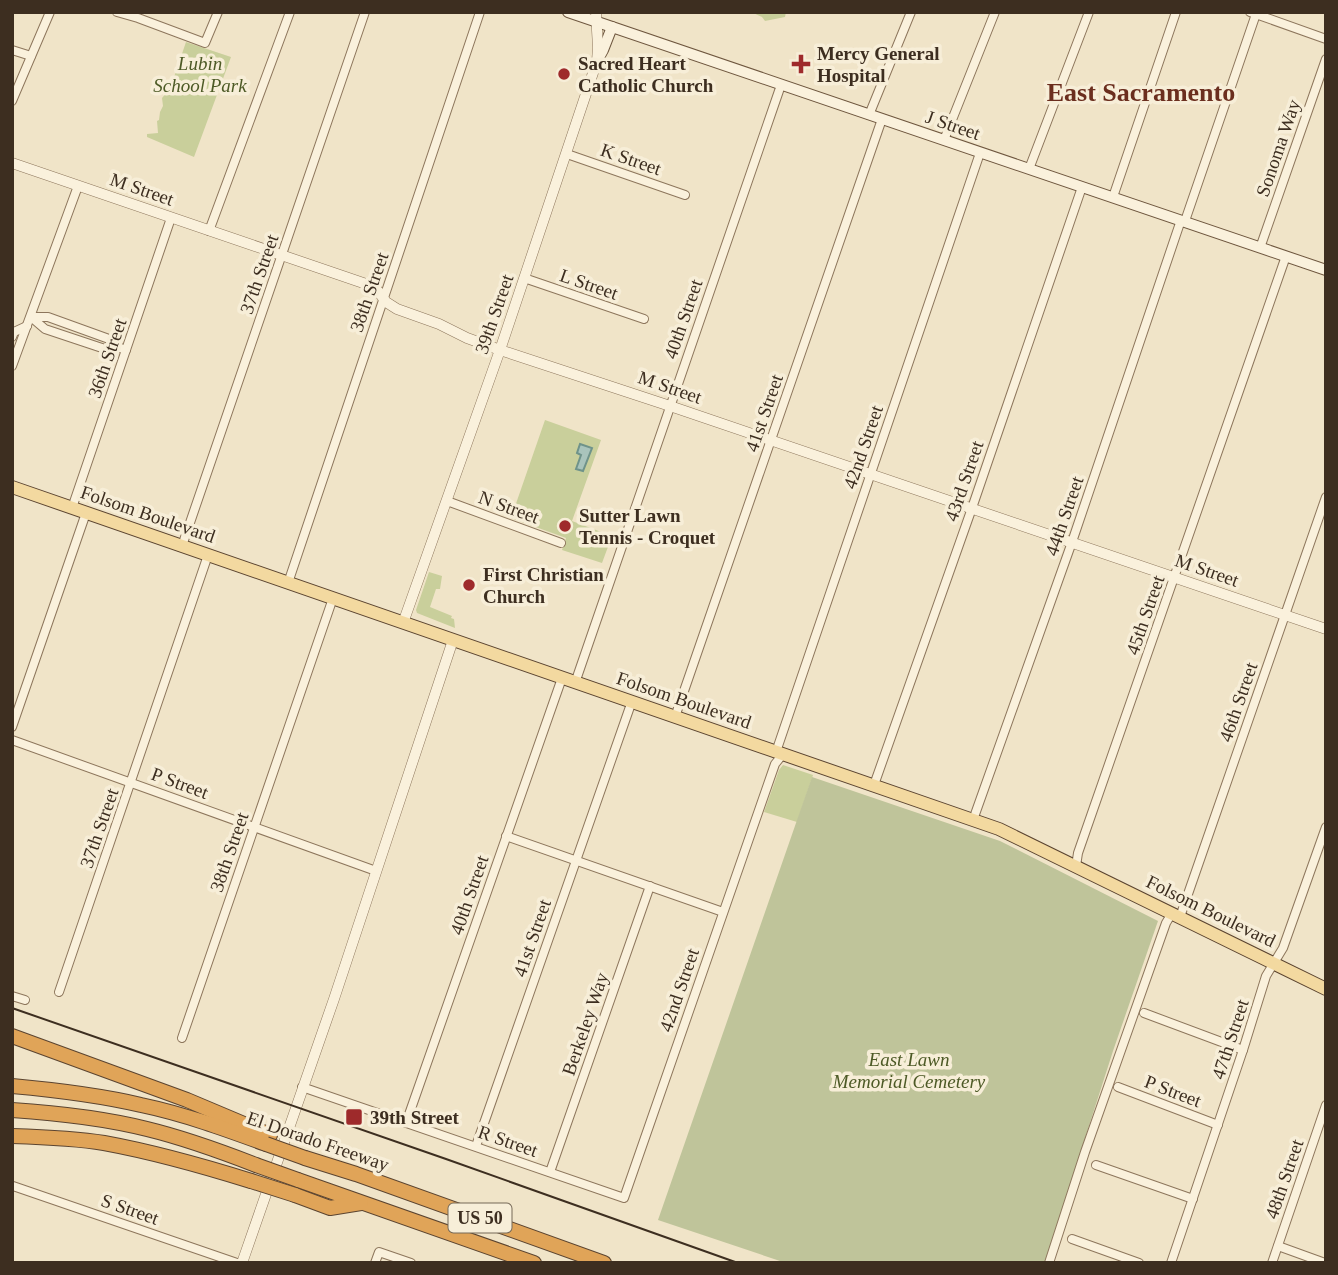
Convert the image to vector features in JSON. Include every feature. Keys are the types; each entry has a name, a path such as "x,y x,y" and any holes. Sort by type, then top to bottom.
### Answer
{"highway":[{"path":"12,1036 187,1100 268,1139"},
{"name":"El Dorado Freeway","path":"12,1086 69,1092 142,1105 268,1139 356,1174 604,1263"},
{"name":"US 50","path":"12,1110 59,1113 146,1128 212,1148 534,1263"},
{"path":"12,1136 104,1143 190,1163 330,1208 363,1202"}],"main road":[{"name":"J Street","path":"575,13 596,17 612,27 1326,270"},
{"path":"597,61 612,27"},
{"name":"Folsom Boulevard","path":"12,487 1015,836 1326,989"}],"street":[{"path":"12,101 50,12"},
{"path":"117,12 140,15 205,43 218,12"},
{"path":"209,231 290,12"},
{"name":"37th Street","path":"182,546 365,12"},
{"name":"38th Street","path":"288,583 480,12"},
{"path":"869,115 911,12"},
{"path":"944,140 995,12"},
{"path":"1029,169 1089,12"},
{"path":"1113,197 1176,12"},
{"path":"1253,13 1326,38"},
{"name":"44th Street","path":"973,820 1072,542 1253,13"},
{"name":"39th Street","path":"403,622 500,350 597,61 596,17"},
{"path":"12,50 32,56"},
{"name":"Sonoma Way","path":"1260,248 1326,59"},
{"name":"40th Street","path":"575,683 781,85"},
{"name":"41st Street","path":"675,717 882,119"},
{"name":"42nd Street","path":"624,1198 779,753 980,153"},
{"name":"K Street","path":"566,154 685,195"},
{"name":"M Street","path":"12,163 372,286 383,299 397,309 500,350 1326,629"},
{"path":"12,366 78,186"},
{"name":"43rd Street","path":"874,785 1082,187"},
{"name":"36th Street","path":"72,508 171,218"},
{"name":"45th Street","path":"1076,866 1078,853 1286,256"},
{"name":"L Street","path":"524,278 643,319"},
{"path":"31,317 48,317 109,339 115,346 126,351"},
{"path":"12,337 14,332 27,326"},
{"name":"46th Street","path":"1049,1263 1166,923 1176,915 1326,497"},
{"name":"N Street","path":"447,501 561,543"},
{"path":"12,727 86,513"},
{"name":"37th Street","path":"59,992 208,555"},
{"name":"38th Street","path":"182,1038 333,598"},
{"path":"242,1263 334,999 453,640"},
{"name":"40th Street","path":"406,1123 562,678"},
{"name":"41st Street","path":"476,1146 632,701"},
{"name":"P Street","path":"12,740 376,871"},
{"name":"47th Street","path":"1171,1263 1266,976 1283,948 1326,827"},
{"path":"506,836 723,912"},
{"name":"Berkeley Way","path":"550,1172 650,886"},
{"path":"12,996 25,1000"},
{"path":"1144,1013 1243,1050"},
{"name":"R Street","path":"302,1087 624,1198"},
{"name":"P Street","path":"1118,1087 1218,1125"},
{"name":"48th Street","path":"1272,1263 1326,1105"},
{"path":"1096,1165 1193,1199"},
{"name":"S Street","path":"12,1187 237,1263"},
{"path":"1072,1239 1139,1263"},
{"path":"1278,1247 1325,1263"},
{"path":"375,1263 379,1252 411,1263"}],"green space":[{"path":"751,12 786,12 785,17 765,21"},
{"name":"Lubin School Park","path":"186,42 231,57 194,157 147,137 147,134 158,133 157,121 163,106 162,98 170,89"},
{"path":"545,420 601,440 572,521 612,536 602,563 562,550 566,538 511,518"},
{"path":"429,572 442,576 440,589 436,589 430,607 452,616 455,628 417,613"},
{"path":"783,765 813,775 797,822 764,812"},
{"name":"East Lawn Memorial Cemetery","path":"812,777 1000,841 1158,921 1045,1263 786,1263 658,1220"}],"water":[{"path":"580,444 592,448 583,471 576,469 581,455 577,453"}],"tram line":[{"path":"12,1008 738,1263"}],"place":[{"name":"Mercy General Hospital","path":"801,64"},
{"name":"Sacred Heart Catholic Church","path":"564,74"},
{"name":"Sutter Lawn Tennis - Croquet","path":"565,526"},
{"name":"First Christian Church","path":"469,585"},
{"name":"39th Street","path":"354,1117"}],"district":[{"name":"East Sacramento","path":"1141,92"}]}
